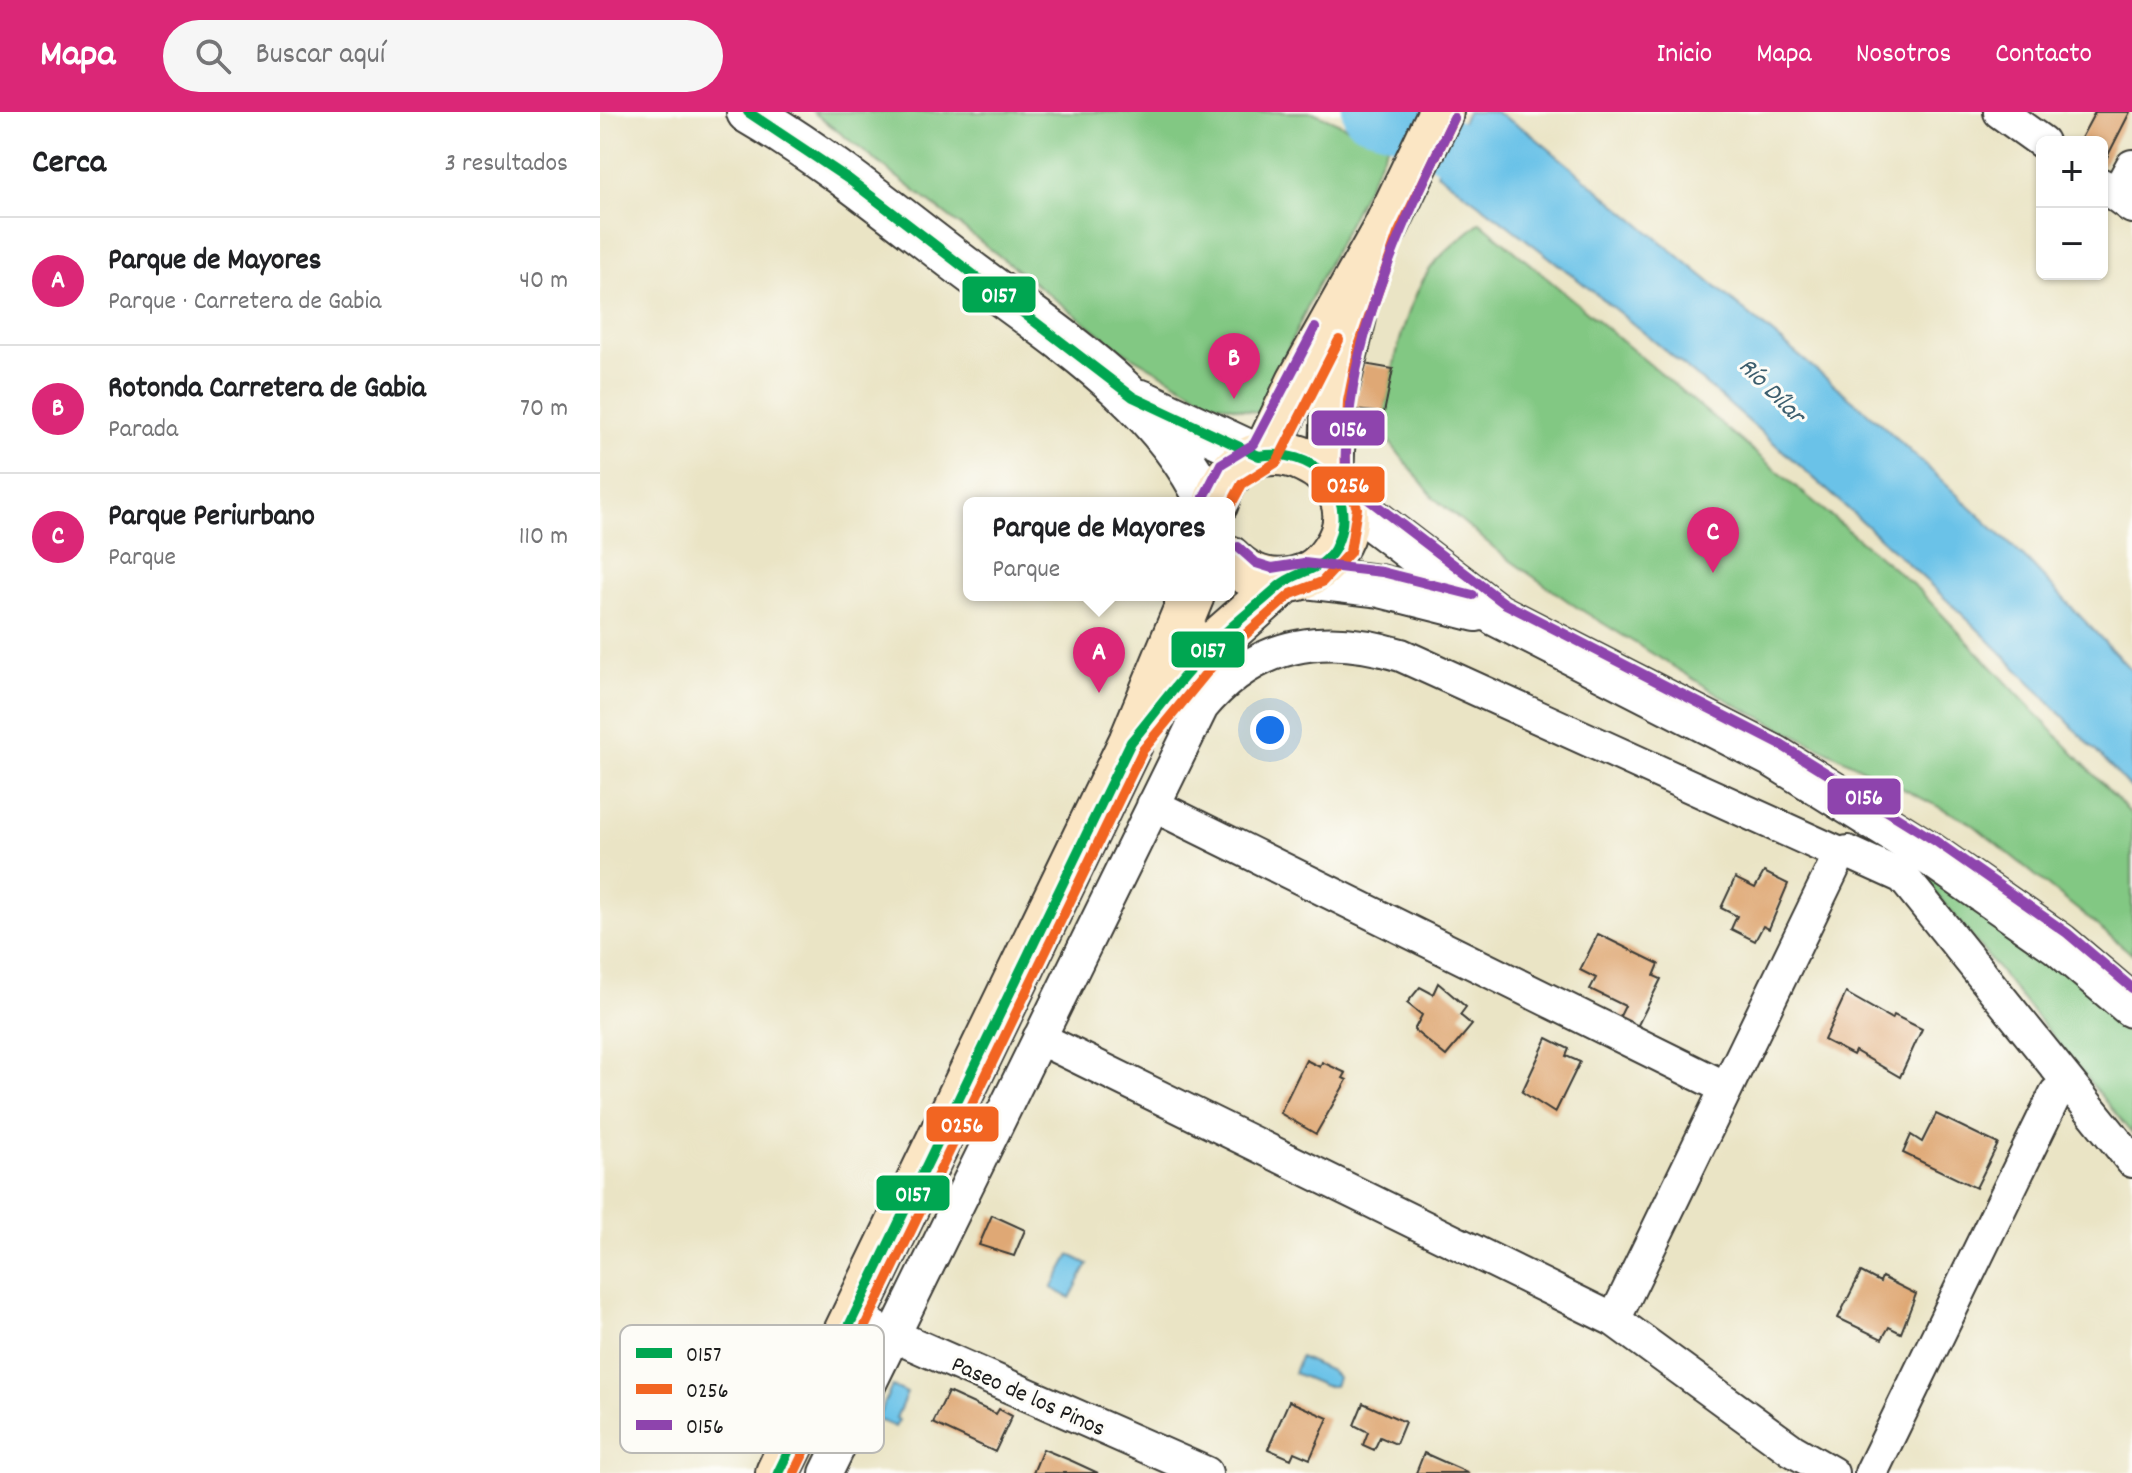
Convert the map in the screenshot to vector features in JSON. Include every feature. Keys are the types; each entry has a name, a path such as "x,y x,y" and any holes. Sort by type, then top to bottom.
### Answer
{"main road":[{"path":"1219,497 1231,474 1262,455 1385,229 1441,112"},
{"path":"1131,742 1207,650 1294,579 1325,563 1337,546 1343,522 1336,487 1334,399 1345,342 1385,229"},
{"path":"1262,455 1302,457 1336,487"},
{"path":"1235,563 1249,575 1294,579"},
{"path":"849,1325 1131,742 1190,601"},
{"path":"778,1473 788,1453"}],"street":[{"path":"748,112 850,180 1133,397 1166,437 1204,497"},
{"path":"2000,112 2036,138"},
{"path":"2117,196 2132,166"},
{"path":"1133,397 1262,455"},
{"path":"1336,487 1497,615 1775,757 1927,852 2059,944 2132,1006"},
{"path":"1294,579 1380,586 1497,615"},
{"path":"884,1356 1202,707 1221,683 1278,651 1311,643 1364,644 1401,655 1840,854 1848,852 1903,877 2132,1161"},
{"path":"1153,805 1726,1088"},
{"path":"1614,1320 1840,854"},
{"path":"1039,1038 1614,1320 1792,1450 1832,1473"},
{"path":"1871,1473 2056,1093 2068,1084"},
{"name":"Paseo de los Pinos","path":"853,1317 870,1325"},
{"name":"Paseo de los Pinos","path":"884,1331 1162,1464 1206,1473"},
{"path":"826,1473 836,1453"}],"green space":[{"path":"813,112 1313,112 1388,145 1315,290 1259,413 1211,402 1121,350"},
{"path":"1480,222 1918,589 2132,815 2132,954 1971,823 1734,704 1575,606 1504,556 1434,498 1380,430 1402,334 1423,280 1441,256"},
{"path":"1914,866 2046,955 2132,1027 2132,1134"}],"water":[{"path":"1467,112 1495,112 1526,130 1879,422 2028,561 2132,671 2132,789 1967,619 1775,444 1575,277 1437,173"},
{"path":"1070,1255 1088,1264 1070,1298 1052,1288"},
{"path":"1300,1357 1331,1371 1338,1378 1335,1386 1325,1386 1294,1373"},
{"path":"892,1386 907,1393 895,1427 884,1422 884,1404"}],"building":[{"path":"2095,112 2130,112 2108,155 2108,136 2082,136"},
{"path":"1364,364 1393,369 1384,413 1354,410"},
{"path":"1764,872 1788,884 1769,929 1763,926 1755,941 1731,929 1737,916 1721,908 1735,878 1755,888"},
{"path":"1598,934 1659,964 1654,976 1661,979 1637,1027 1619,1018 1625,1006 1590,989 1596,978 1580,970"},
{"path":"1438,983 1466,1007 1460,1015 1472,1025 1446,1056 1414,1030 1422,1015 1407,1003 1420,987 1433,994"},
{"path":"1846,993 1892,1019 1894,1015 1922,1029 1900,1077 1855,1051 1853,1055 1824,1040"},
{"path":"1547,1038 1569,1049 1566,1056 1580,1062 1555,1113 1522,1092"},
{"path":"1306,1060 1320,1067 1322,1062 1346,1073 1343,1078 1347,1080 1316,1134 1280,1113"},
{"path":"1936,1114 1998,1144 1976,1188 1903,1153 1911,1135 1922,1142"},
{"path":"992,1215 1025,1230 1014,1256 979,1245"},
{"path":"1861,1272 1880,1282 1882,1277 1916,1294 1901,1333 1889,1327 1882,1339 1838,1318"},
{"path":"948,1392 996,1414 999,1409 1012,1416 995,1452 933,1423"},
{"path":"1289,1401 1328,1418 1310,1459 1294,1452 1291,1459 1268,1449"},
{"path":"1363,1403 1405,1422 1396,1444 1380,1437 1374,1450 1363,1445 1368,1432 1354,1425"},
{"path":"1043,1449 1072,1461 1098,1473 1033,1473"},
{"path":"1424,1453 1469,1473 1416,1473"}],"waterway":[{"name":"Río Dílar","path":"1369,112 1400,121 1518,180"}],"transit line":[{"name":"0157","path":"748,112 850,180 1133,397 1259,456 1297,458 1313,466 1326,476 1342,506 1337,544 1326,560 1279,586 1223,635 1186,674 1131,742 849,1325"},
{"name":"0256","path":"865,1325 1143,750 1217,660 1291,594 1322,582 1350,552 1357,508 1345,477 1348,401 1359,346 1398,234 1454,118"},
{"name":"0156","path":"1454,118 1387,267 1362,345 1346,440 1346,464 1351,486 1504,603 1781,745 1934,840 2067,933 2132,988"},
{"name":"0156","path":"1204,497 1221,464 1254,444 1315,328"},
{"name":"0256","path":"1235,497 1242,484 1277,462 1339,340"},
{"name":"0156","path":"1238,547 1256,563 1272,568 1304,563 1382,572 1473,595"},
{"name":"0157","path":"778,1473 788,1453"},
{"name":"0256","path":"794,1473 804,1453"}],"place":[{"name":"Rotonda Carretera de Gabia","path":"1234,399"},
{"name":"Parque Periurbano","path":"1713,573"},
{"name":"Parque de Mayores","path":"1099,693"}]}
